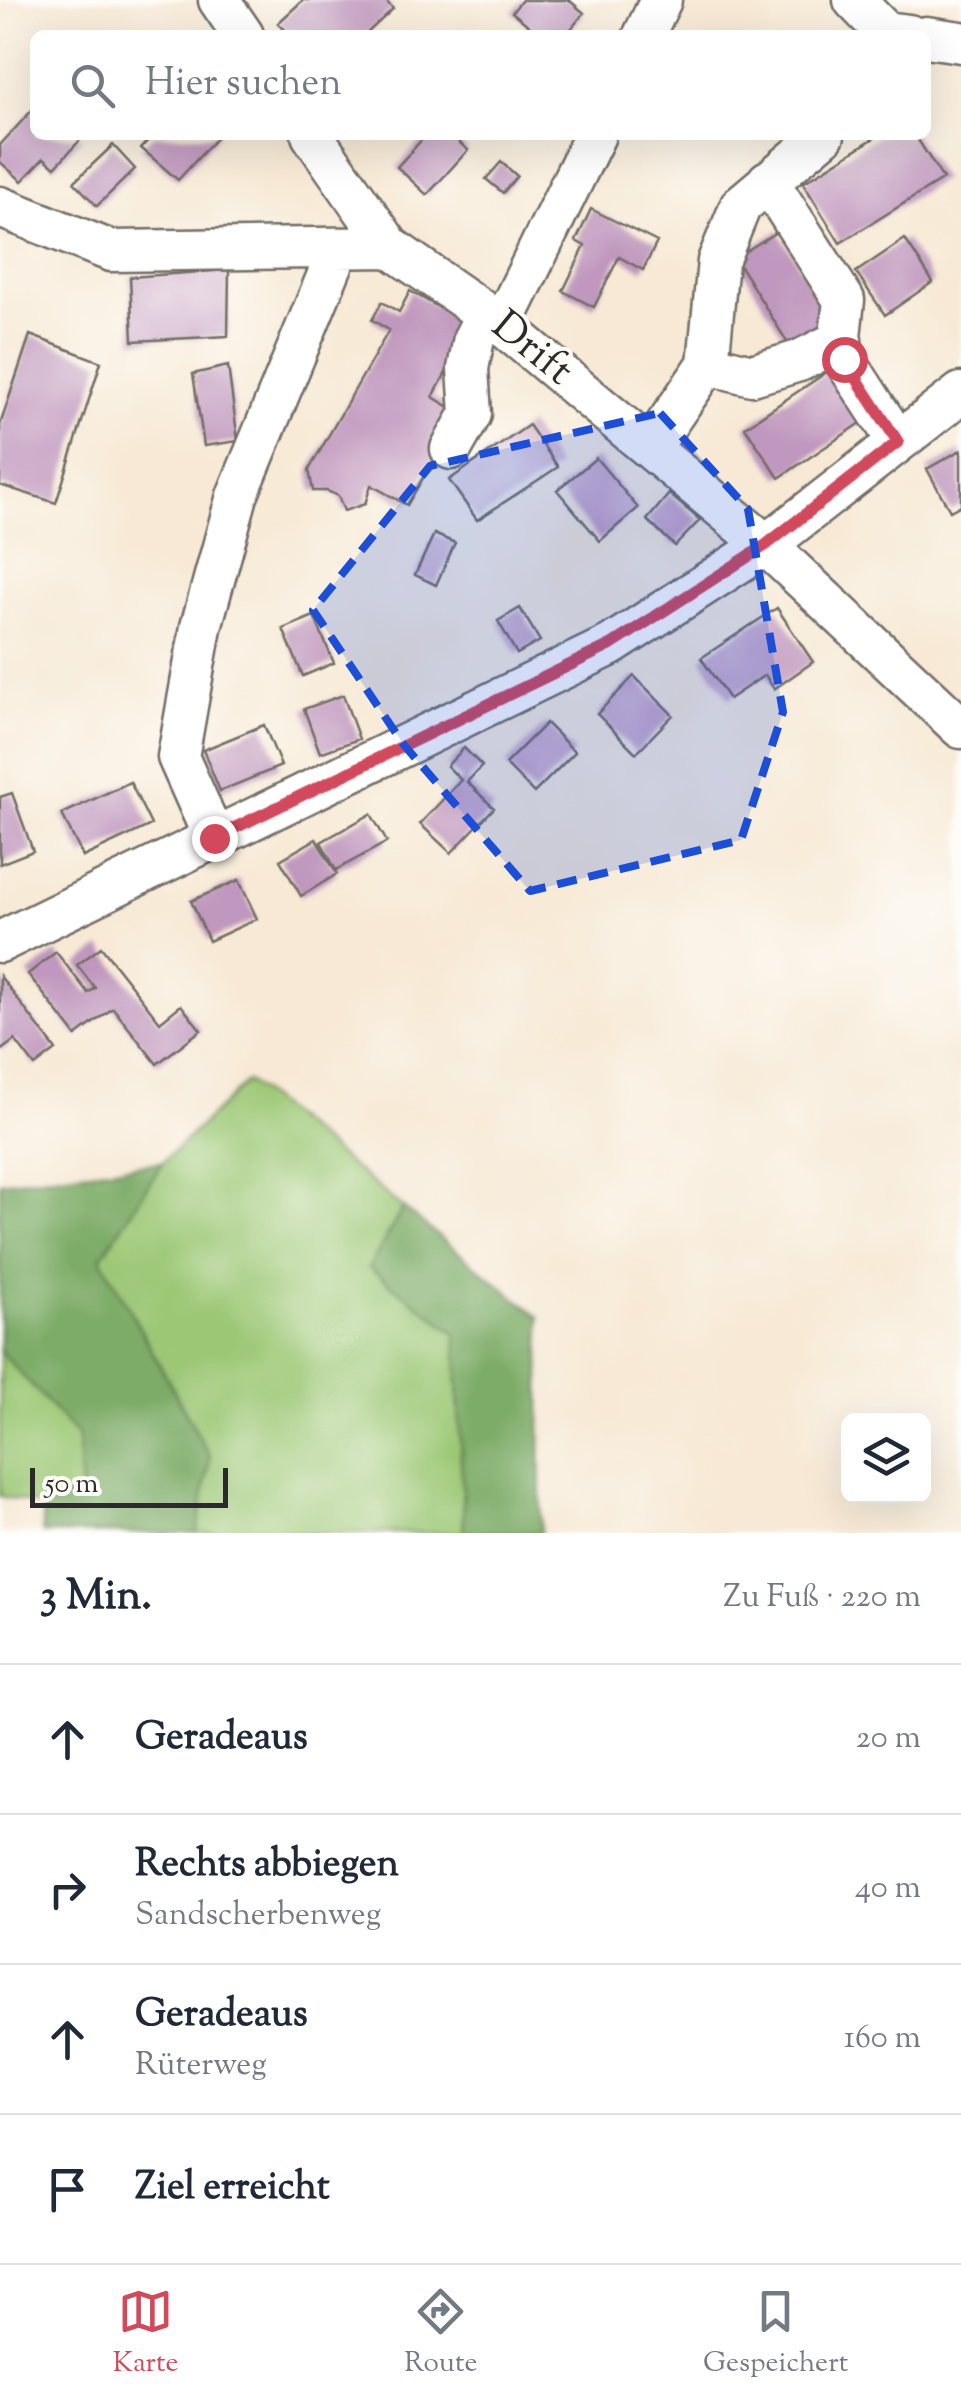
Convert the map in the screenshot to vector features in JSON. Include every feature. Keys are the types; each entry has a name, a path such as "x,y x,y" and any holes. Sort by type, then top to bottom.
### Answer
{"street":[{"path":"219,0 240,30"},
{"path":"646,30 661,0"},
{"path":"854,0 884,30"},
{"path":"931,38 961,42"},
{"path":"315,140 390,247"},
{"path":"450,449 470,414 468,369 474,338 494,320 592,140"},
{"path":"650,448 708,364 718,261 741,205 818,140"},
{"path":"768,181 844,300 840,340 844,359 898,442"},
{"path":"0,207 111,251 390,247"},
{"name":"Drift","path":"390,247 494,320 766,545 961,728"},
{"path":"214,838 178,758 201,627 237,496 339,248"},
{"path":"708,364 752,375 798,361 840,340"},
{"path":"0,942 611,645 766,545 961,393"}],"highlighted area":[{"path":"660,413 748,509 783,712 741,840 530,891 404,745 313,610 430,466"}],"green space":[{"path":"247,1081 403,1208 369,1268 456,1332 464,1533 197,1533 210,1457 101,1258 163,1162"},
{"path":"163,1162 101,1258 210,1457 197,1533 42,1533 44,1506 81,1492 78,1436 0,1351 0,1182"},
{"path":"403,1208 540,1317 541,1533 464,1533 456,1333 369,1268"},
{"path":"0,1351 78,1436 81,1492 44,1506 0,1496"}],"building":[{"path":"303,0 385,0 393,9 370,30 285,30 278,23"},
{"path":"522,0 569,0 584,13 570,30 534,30 512,12"},
{"path":"30,112 30,140 80,140 55,167 44,158 22,181 0,162 0,145"},
{"path":"148,140 214,140 178,180 141,148"},
{"path":"421,140 457,140 468,150 427,195 397,167"},
{"path":"871,140 918,140 943,179 840,243 803,183"},
{"path":"113,145 135,169 97,206 74,182"},
{"path":"501,162 517,176 503,193 486,179"},
{"path":"591,209 657,242 643,270 619,257 594,307 563,291 585,246 576,241"},
{"path":"778,231 832,319 789,345 735,258"},
{"path":"905,239 933,282 885,315 856,272"},
{"path":"229,270 228,336 133,341 130,277"},
{"path":"410,291 471,326 433,397 461,414 407,505 371,485 365,504 344,511 338,496 313,491 309,470 389,330 372,320 382,302 399,312"},
{"path":"30,335 101,362 56,503 0,485 0,425"},
{"path":"228,366 238,441 204,446 193,374"},
{"path":"830,370 864,421 779,478 745,427"},
{"path":"529,425 558,467 477,520 449,480"},
{"path":"961,450 961,505 950,511 927,469"},
{"path":"596,458 638,508 600,541 557,490"},
{"path":"669,494 700,520 675,546 647,520"},
{"path":"434,534 455,543 436,585 415,575"},
{"path":"520,608 540,641 517,654 498,621"},
{"path":"777,608 813,662 774,689 765,675 729,699 701,658"},
{"path":"314,616 334,663 303,676 283,629"},
{"path":"634,676 673,715 636,753 597,714"},
{"path":"343,695 359,739 320,753 304,709"},
{"path":"546,723 575,752 534,793 505,764"},
{"path":"264,725 281,766 220,791 203,750"},
{"path":"464,748 482,766 467,782 494,808 451,853 420,824 461,780 447,766"},
{"path":"130,782 151,825 83,857 62,814"},
{"path":"12,793 33,851 0,864 0,797"},
{"path":"371,814 387,842 336,870 321,842"},
{"path":"316,839 337,874 301,896 280,860"},
{"path":"239,880 257,919 209,941 191,901"},
{"path":"101,947 160,1022 181,1005 201,1030 157,1064 113,1008 76,1036 28,974 56,952 88,993 95,988 77,965"},
{"path":"0,976 56,1050 35,1066 15,1040 0,1051"}],"route":[{"path":"214,838 611,645 766,545 898,442 844,359"}]}
